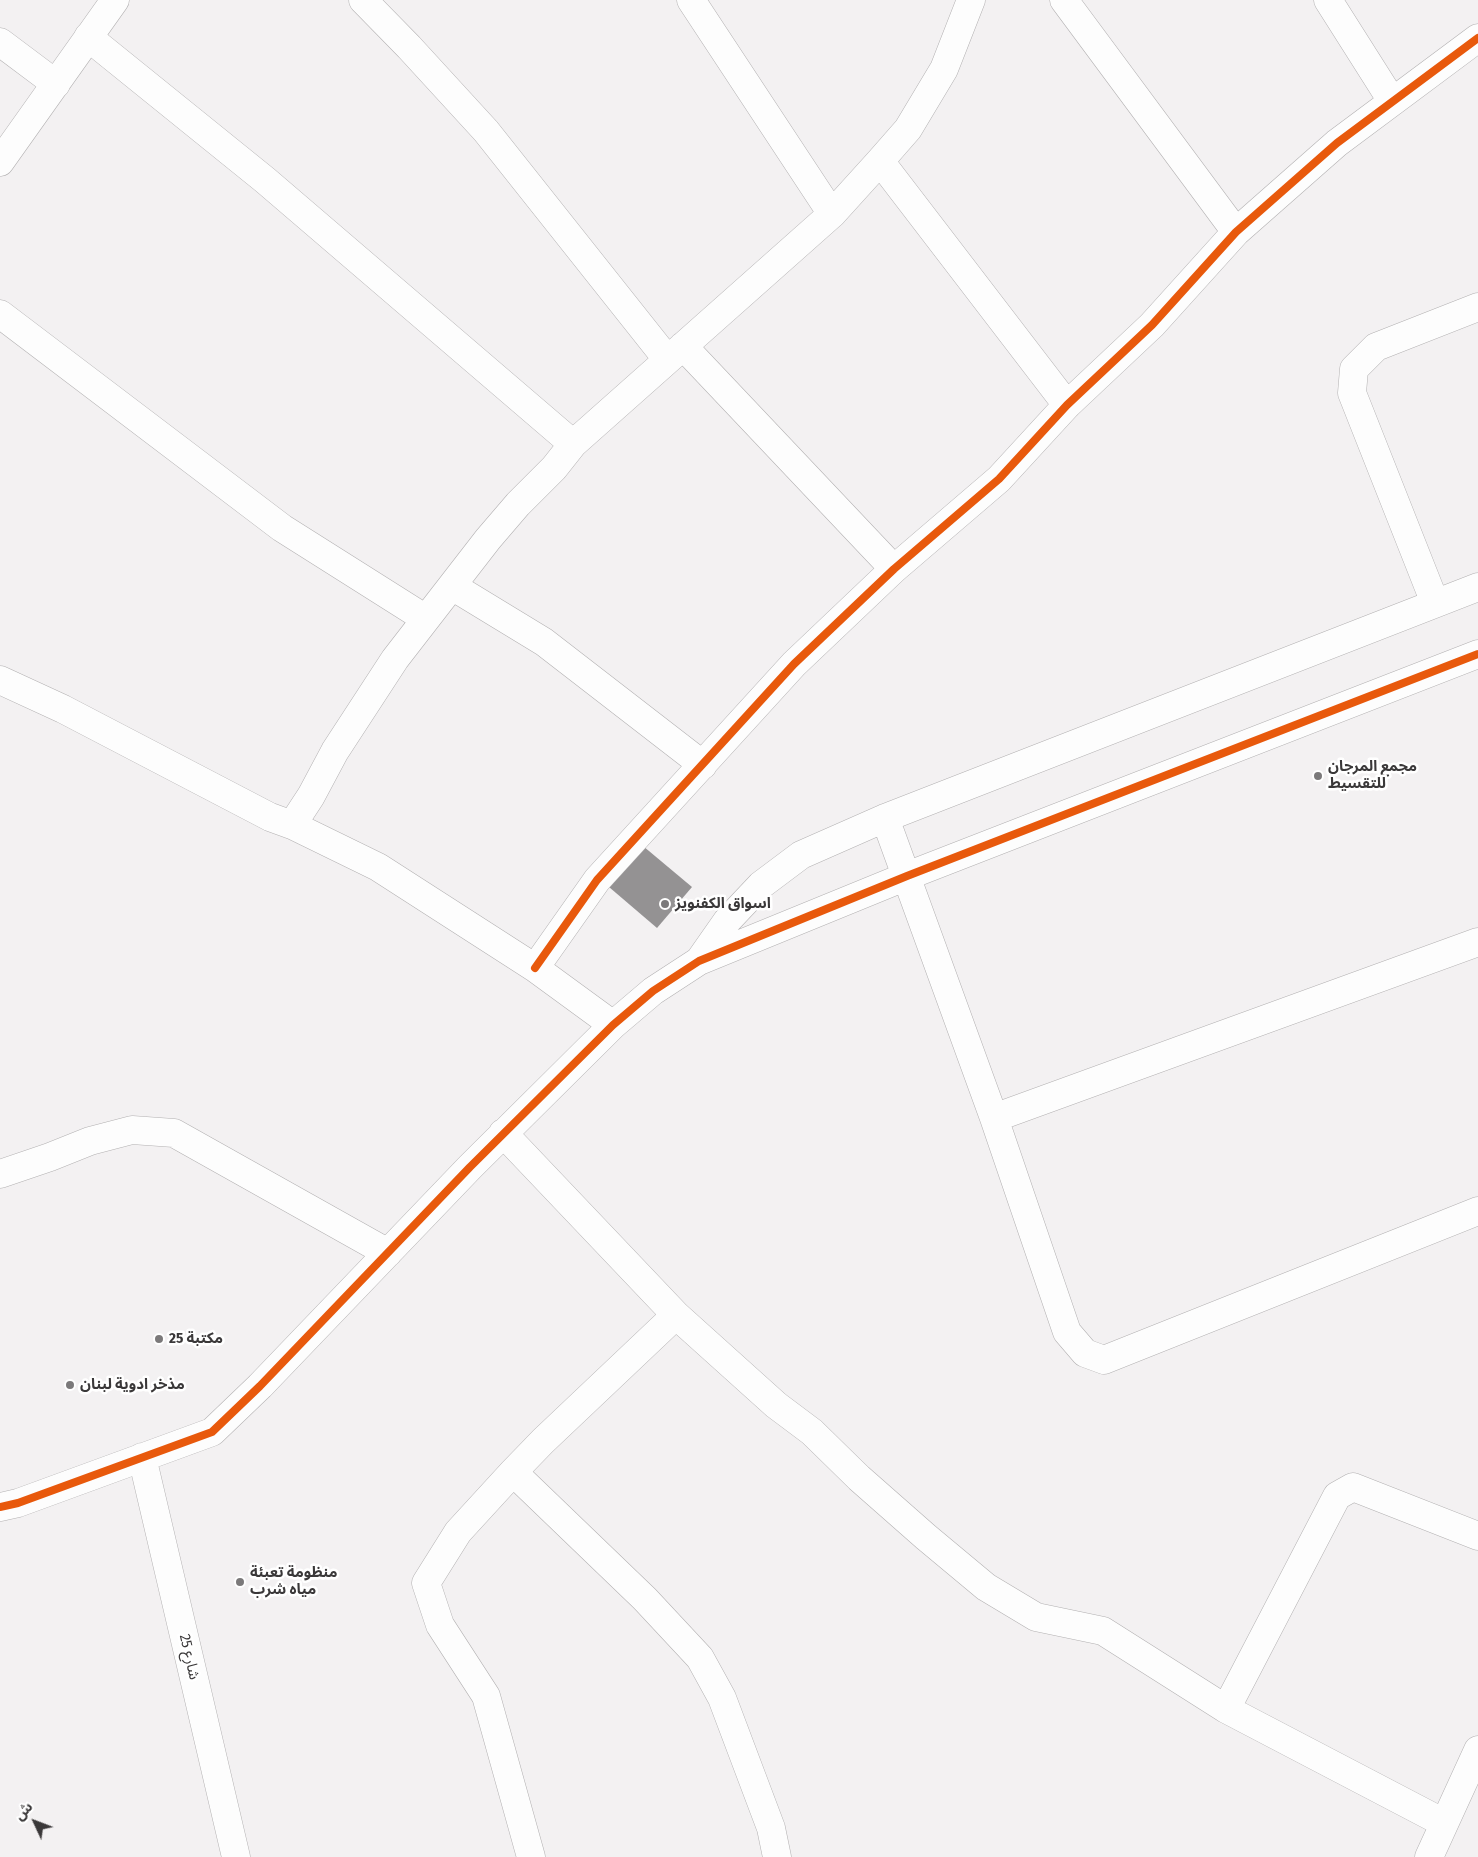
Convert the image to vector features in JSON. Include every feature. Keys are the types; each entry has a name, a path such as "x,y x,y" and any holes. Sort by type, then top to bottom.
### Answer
{"street":[{"path":"0,162 115,0"},
{"path":"363,0 409,46 486,131 675,352 894,569"},
{"path":"691,0 832,214"},
{"path":"292,825 311,796 335,751 389,667 518,504 554,468 573,444 832,214 908,129 944,70 971,0"},
{"path":"1064,0 1236,232"},
{"path":"1328,0 1392,101"},
{"path":"88,37 266,180 573,444"},
{"path":"535,968 597,880 794,664 894,569 999,479 1067,405 1152,325 1236,232 1337,143 1478,38"},
{"path":"0,42 56,84"},
{"path":"880,161 1067,405"},
{"path":"1435,603 1352,393 1354,369 1376,347 1478,307"},
{"path":"0,314 282,528 426,619"},
{"path":"452,586 544,642 703,765"},
{"path":"699,961 727,921 762,885 801,855 885,818 1478,587"},
{"path":"0,1508 18,1504 212,1432 260,1386 503,1133 613,1025 654,991 699,961 907,876 1478,654"},
{"path":"0,680 63,709 270,817 292,825 378,867 535,968 613,1025"},
{"path":"885,818 994,1118 1068,1332 1085,1353 1104,1360 1478,1211"},
{"path":"994,1118 1478,942"},
{"path":"0,1174 90,1141 132,1130 174,1133 388,1253"},
{"path":"503,1133 676,1314 776,1404 812,1432 859,1478 986,1587 1036,1617 1103,1631 1226,1709 1444,1823"},
{"path":"531,1857 486,1696 440,1625 426,1582 458,1532 513,1472 676,1314"},
{"name":"شارع 25","path":"142,1457 236,1857"},
{"path":"513,1472 645,1599 700,1658 722,1698 771,1828 777,1857"},
{"path":"1226,1709 1337,1496 1353,1487 1478,1536"},
{"path":"1429,1857 1478,1750"}],"building":[{"path":"643,846 692,887 657,928 609,887"}],"cycle path":[{"path":"535,968 597,880 794,664 894,569 999,479 1067,405 1152,325 1236,232 1337,143 1478,38"},
{"path":"0,1507 18,1503 212,1432 260,1386 470,1167 613,1025 653,991 699,961 907,876 1478,654"}],"place":[{"name":"مجمع المرجان للتقسيط","path":"1318,776"},
{"name":"اسواق الكفنويز","path":"665,904"},
{"name":"مكتبة 25","path":"159,1339"},
{"name":"مذخر ادوية لبنان","path":"70,1385"},
{"name":"منظومة تعبئة مياه شرب","path":"240,1582"}]}
